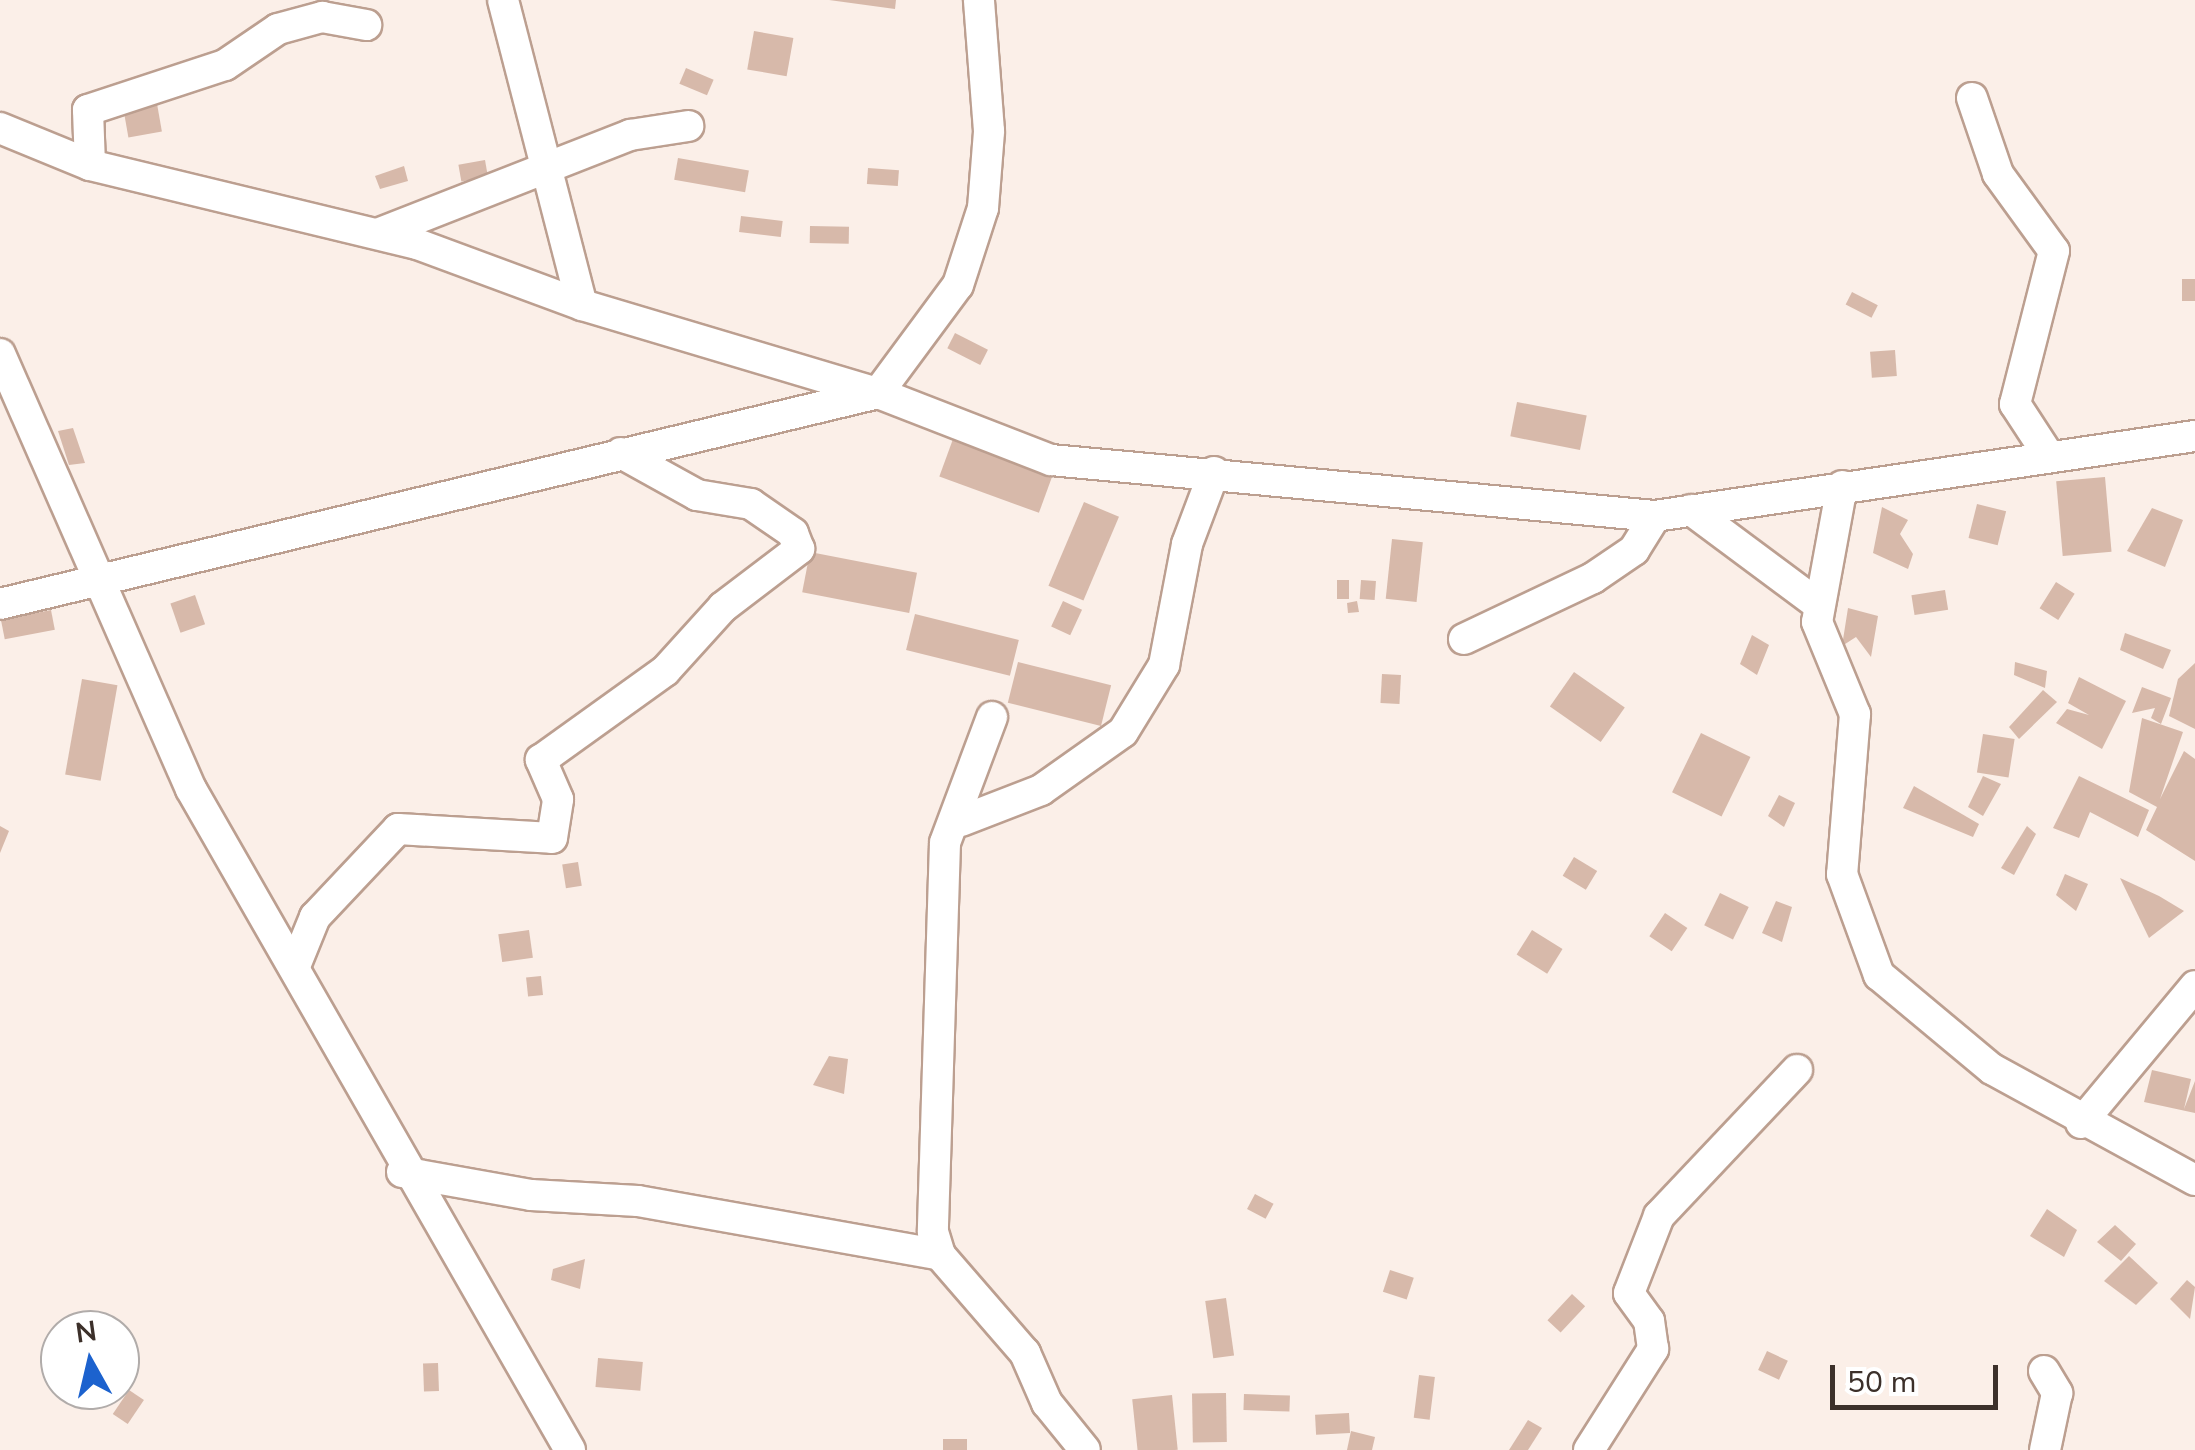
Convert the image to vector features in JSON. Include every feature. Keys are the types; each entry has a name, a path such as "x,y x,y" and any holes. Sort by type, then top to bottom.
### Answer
{"street":[{"path":"503,0 550,166 582,305"},
{"path":"0,604 878,392 958,286 983,208 989,131 979,0"},
{"path":"90,166 88,110 225,65 278,30 322,16 366,25"},
{"path":"1972,98 1998,174 2054,251 2015,404 2048,453"},
{"path":"380,233 630,136 688,126"},
{"path":"0,128 90,166 380,233 582,305 878,392 1051,460 1214,472 1655,516 2048,453 2195,436"},
{"path":"0,354 192,789 295,966 402,1172 570,1450"},
{"path":"295,966 316,917 398,829 552,838 558,799 540,760 665,671 723,606 800,549 793,534 751,504 697,495 621,453"},
{"path":"961,822 1042,790 1123,732 1164,664 1188,544 1214,472"},
{"path":"1842,486 1816,603 1855,714 1842,874 1879,975 1992,1068 2081,1123 2195,1180"},
{"path":"1691,510 1816,603"},
{"path":"1464,639 1593,578 1634,550 1655,516"},
{"path":"992,717 961,822 946,843 938,925 943,1075 928,1191 940,1256 1024,1353 1047,1403 1085,1450"},
{"path":"2081,1123 2195,986"},
{"path":"1588,1450 1653,1349 1649,1322 1629,1293 1659,1216 1797,1070"},
{"path":"402,1172 531,1195 638,1201 940,1256"},
{"path":"2044,1371 2056,1394 2045,1450"}],"building":[{"path":"829,0 896,0 895,9"},
{"path":"754,31 793,38 787,76 747,69"},
{"path":"686,68 714,80 707,95 679,84"},
{"path":"156,98 162,131 128,137 123,104"},
{"path":"678,158 749,171 745,192 674,180"},
{"path":"485,160 488,177 461,181 458,165"},
{"path":"404,166 408,181 380,189 375,176"},
{"path":"868,168 899,170 898,186 867,184"},
{"path":"741,216 783,221 781,237 739,232"},
{"path":"810,226 849,227 849,244 810,243"},
{"path":"2182,279 2195,279 2195,301 2182,301"},
{"path":"1852,292 1878,305 1871,318 1846,304"},
{"path":"955,333 988,350 980,365 947,348"},
{"path":"1895,350 1897,376 1872,378 1870,352"},
{"path":"1517,402 1587,416 1580,450 1510,436"},
{"path":"73,428 85,463 69,465 58,431"},
{"path":"953,439 1053,475 1039,513 939,477"},
{"path":"2105,477 2112,552 2063,556 2056,481"},
{"path":"1084,502 1119,517 1083,601 1048,586"},
{"path":"1977,504 2006,511 1998,545 1969,538"},
{"path":"1882,507 1908,520 1900,534 1913,554 1908,569 1873,553"},
{"path":"2152,508 2183,520 2165,567 2127,551"},
{"path":"1392,539 1423,542 1417,602 1386,599"},
{"path":"810,552 917,573 909,613 802,592"},
{"path":"1337,580 1349,580 1349,599 1337,599"},
{"path":"1361,580 1376,581 1375,600 1360,599"},
{"path":"2056,582 2075,594 2058,620 2040,608"},
{"path":"1945,590 1948,610 1915,615 1911,595"},
{"path":"195,595 205,624 181,633 170,603"},
{"path":"1063,601 1082,610 1070,635 1051,626"},
{"path":"1357,601 1359,612 1348,613 1347,603"},
{"path":"1848,608 1878,616 1871,657 1856,637 1842,646"},
{"path":"51,610 55,630 5,639 1,620"},
{"path":"915,614 1019,640 1010,676 906,650"},
{"path":"2125,633 2171,650 2163,669 2120,650"},
{"path":"1752,635 1769,645 1757,675 1740,664"},
{"path":"1018,662 1111,685 1101,726 1008,703"},
{"path":"2015,662 2047,671 2045,688 2014,675"},
{"path":"2195,663 2195,729 2169,716 2178,679"},
{"path":"1574,672 1625,708 1601,742 1550,706"},
{"path":"1382,674 1401,675 1399,704 1380,703"},
{"path":"2079,677 2126,701 2102,749 2056,723 2067,709 2089,715 2068,703"},
{"path":"82,679 117,685 101,781 65,775"},
{"path":"2142,687 2171,698 2161,724 2151,718 2155,708 2132,713"},
{"path":"2043,690 2057,702 2019,739 2009,727"},
{"path":"2142,718 2183,732 2160,799 2184,751 2195,759 2195,861 2146,830 2157,807 2129,792"},
{"path":"1701,733 1750,757 1722,816 1672,792"},
{"path":"1983,734 2015,739 2009,778 1977,773"},
{"path":"1983,776 2001,784 1983,816 1968,807"},
{"path":"2079,776 2149,810 2138,837 2090,812 2079,838 2053,828"},
{"path":"1914,786 1979,824 1973,837 1903,808"},
{"path":"1779,795 1795,803 1784,827 1768,816"},
{"path":"0,826 9,831 0,853"},
{"path":"2027,826 2036,834 2014,875 2001,868"},
{"path":"1574,857 1597,871 1586,890 1563,876"},
{"path":"578,862 582,886 566,888 562,865"},
{"path":"2065,874 2088,884 2076,911 2056,895"},
{"path":"2120,878 2159,896 2184,911 2149,938"},
{"path":"1720,893 1749,907 1733,939 1704,925"},
{"path":"1776,901 1792,907 1782,942 1762,933"},
{"path":"1665,913 1687,928 1672,951 1649,936"},
{"path":"529,930 533,958 502,962 498,934"},
{"path":"1532,930 1563,949 1547,974 1517,955"},
{"path":"541,976 543,995 528,996 526,978"},
{"path":"829,1056 848,1059 844,1094 813,1085"},
{"path":"2152,1070 2191,1079 2184,1109 2195,1081 2195,1113 2144,1102"},
{"path":"1255,1194 1274,1204 1266,1219 1247,1209"},
{"path":"2047,1209 2077,1230 2064,1257 2030,1236"},
{"path":"2115,1225 2136,1244 2121,1261 2097,1242"},
{"path":"2129,1256 2158,1283 2136,1305 2104,1281"},
{"path":"585,1259 580,1289 551,1280 553,1269"},
{"path":"1390,1270 1414,1278 1407,1300 1383,1292"},
{"path":"2187,1280 2195,1287 2190,1319 2170,1299"},
{"path":"1572,1294 1585,1306 1561,1333 1547,1320"},
{"path":"1226,1298 1234,1355 1213,1358 1205,1301"},
{"path":"1767,1351 1788,1361 1779,1380 1758,1370"},
{"path":"598,1358 643,1362 640,1391 595,1387"},
{"path":"438,1363 439,1391 424,1392 423,1364"},
{"path":"1419,1375 1435,1377 1430,1420 1414,1418"},
{"path":"1226,1393 1227,1442 1193,1443 1192,1394"},
{"path":"1244,1394 1290,1396 1289,1412 1243,1410"},
{"path":"1172,1395 1178,1450 1138,1450 1132,1399"},
{"path":"116,1410 137,1410 128,1424 113,1414"},
{"path":"1349,1413 1350,1433 1316,1435 1315,1415"},
{"path":"1528,1420 1542,1428 1528,1450 1509,1450"},
{"path":"1351,1431 1375,1437 1372,1450 1347,1450"},
{"path":"943,1439 967,1439 967,1450 943,1450"}]}
